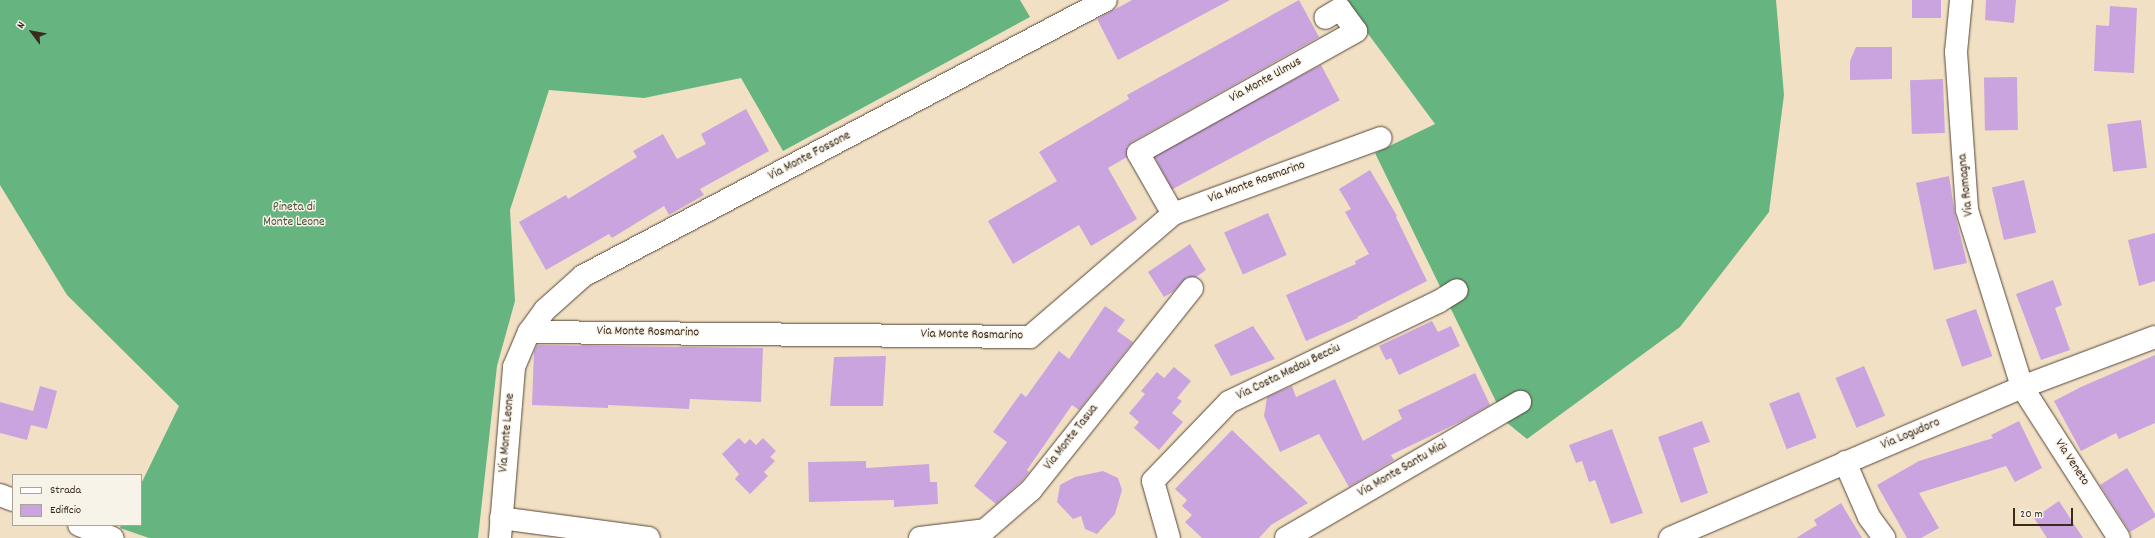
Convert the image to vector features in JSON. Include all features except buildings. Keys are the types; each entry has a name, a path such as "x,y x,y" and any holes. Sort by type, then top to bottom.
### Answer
{"street":[{"name":"Via Monte Fossone","path":"529,332 545,310 583,276 1106,0"},
{"name":"Via Romagna","path":"1961,0 1956,52 1967,210 2022,387"},
{"name":"Via Monte Ulmus","path":"1173,214 1138,153 1356,31 1340,9 1325,18"},
{"name":"Via Monte Rosmarino","path":"529,332 1030,337 1173,214 1381,138"},
{"name":"Via Monte Tasua","path":"920,538 985,530 1031,490 1192,288"},
{"name":"Via Costa Medau Becciu","path":"1169,538 1153,481 1229,402 1438,302 1457,290"},
{"name":"Via Monte Leone","path":"500,528 514,367 529,332"},
{"name":"Via Logudoro","path":"1672,538 2022,387 2155,337"},
{"name":"Via Veneto","path":"2022,387 2120,538"},
{"name":"Via Monte Santu Miai","path":"1286,538 1520,402"},
{"path":"1846,462 1870,517 1884,538"},
{"path":"0,495 12,500"},
{"path":"82,526 113,538"},
{"path":"500,528 649,538"}],"green space":[{"name":"Pineta di Monte Leone","path":"0,0 1020,0 1030,17 783,151 741,78 644,98 549,90 510,210 515,301 497,366 478,538 149,538 120,528 121,526 142,526 142,482 179,406 67,295 0,185"},
{"path":"1343,0 1776,0 1784,95 1769,212 1680,327 1527,439 1506,422 1375,153 1435,124"}]}
